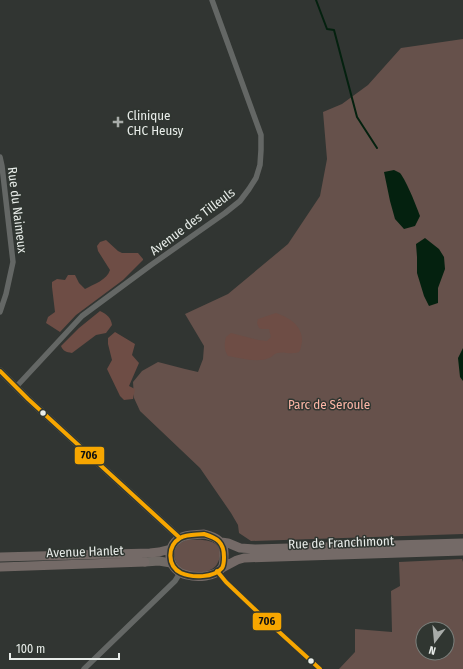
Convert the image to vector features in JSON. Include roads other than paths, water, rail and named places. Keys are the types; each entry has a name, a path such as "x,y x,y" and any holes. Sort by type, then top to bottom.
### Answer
{"highway":[{"path":"204,534 212,536 221,542 225,554 223,564 219,570 208,575 187,576 174,569 171,564 171,549 174,543 180,538 204,534"},
{"name":"Rue de Franchimont","path":"221,542 240,548 255,549 463,543"},
{"name":"Avenue Hanlet","path":"0,557 150,553 171,549"},
{"name":"Rue de Franchimont","path":"219,570 244,558 463,550"},
{"name":"Avenue Hanlet","path":"0,567 146,562"}],"main road":[{"name":"Avenue Hanlet","path":"146,562 171,564"}],"street":[{"name":"Avenue des Tilleuls","path":"16,387 82,316 225,213 240,201 256,178 260,165 261,135 212,0"},
{"name":"Rue du Naimeux","path":"0,157 13,262 6,294 0,312"},
{"path":"0,371 180,538"},
{"path":"219,570 226,582 251,607 320,669"},
{"path":"84,669 175,581 180,573"}],"waterway":[{"path":"316,0 327,29 334,30 357,117 377,148"}],"place":[{"name":"Clinique CHC Heusy","path":"118,122"}],"park label":[{"name":"Parc de Séroule","path":"329,404"}]}
